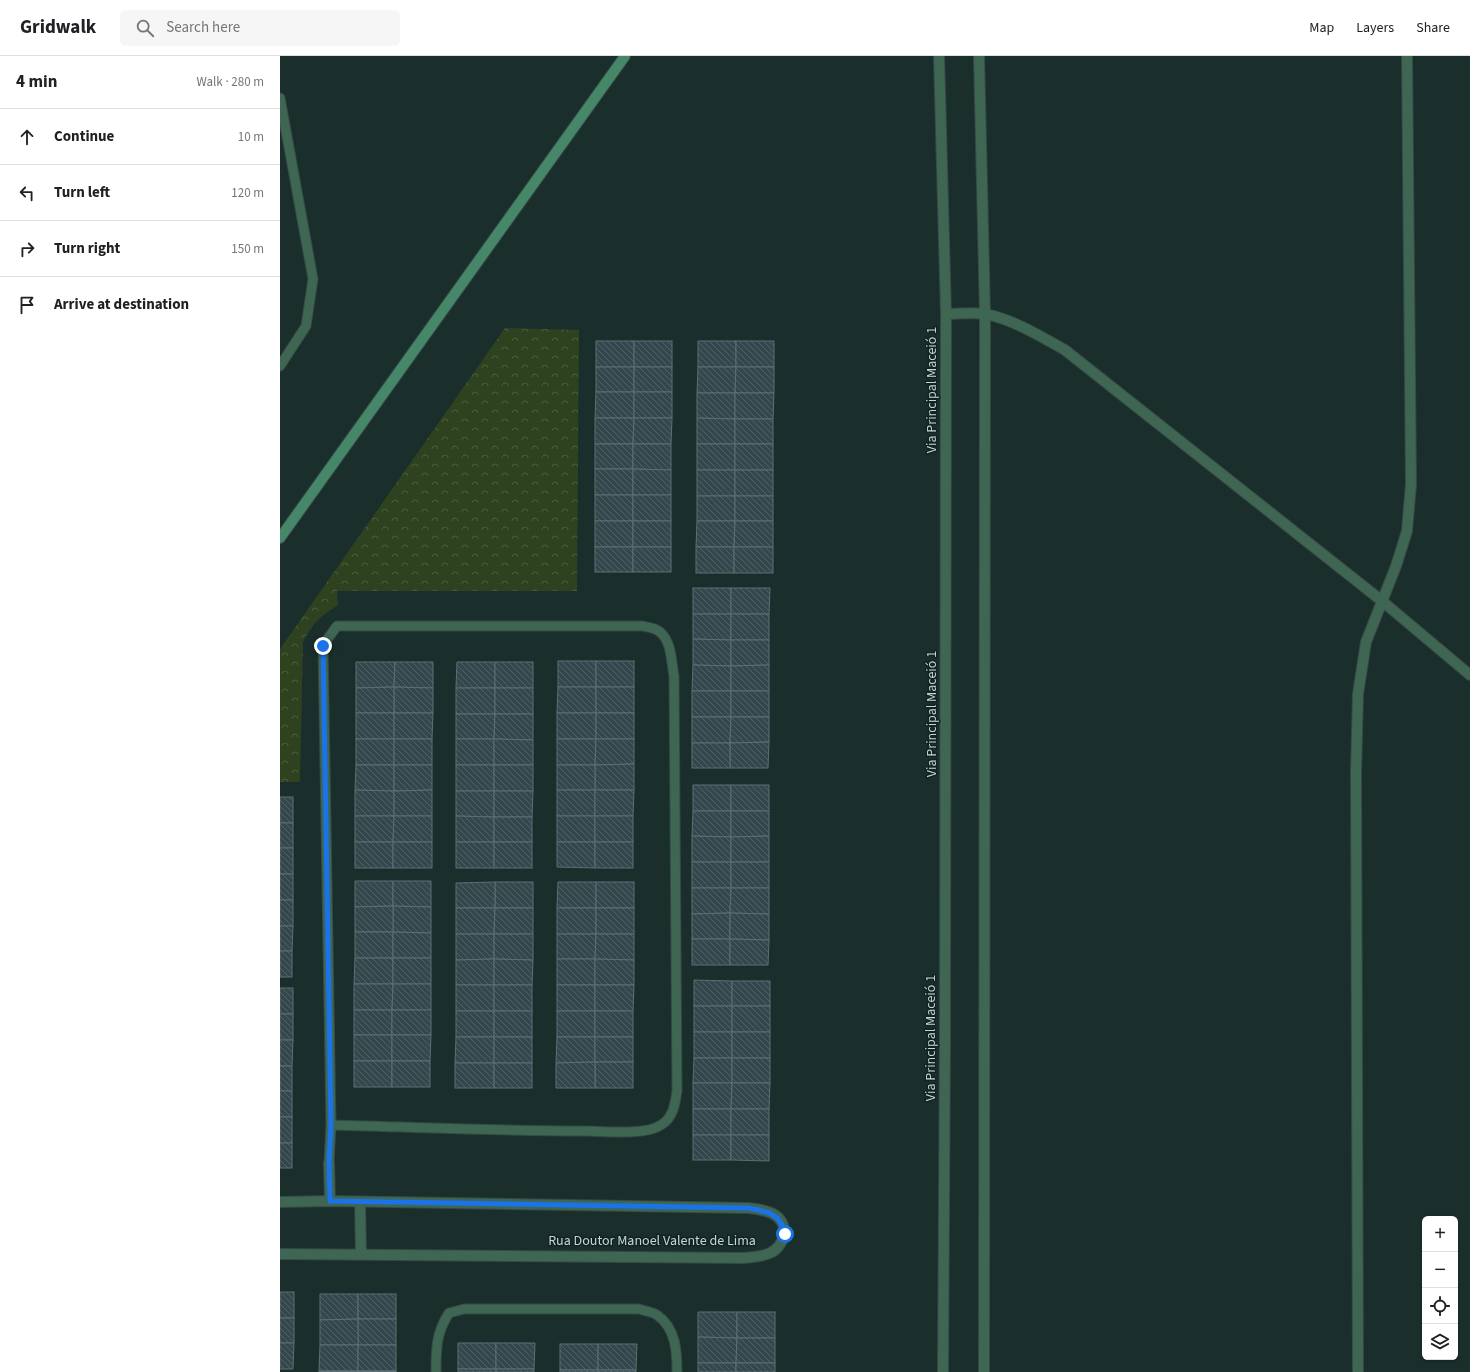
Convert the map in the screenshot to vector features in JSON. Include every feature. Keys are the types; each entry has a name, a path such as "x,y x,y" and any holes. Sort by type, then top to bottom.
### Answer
{"street":[{"path":"280,538 625,56"},
{"name":"Via Principal Maceió 1","path":"939,56 946,314 943,1372"},
{"path":"979,56 985,314 984,1372"},
{"path":"1358,1372 1356,772 1358,694 1366,642 1396,566 1407,531 1411,484 1407,56"},
{"path":"946,314 985,314 1010,322 1065,350 1382,601 1470,674"},
{"path":"329,1163 330,1201"},
{"name":"Rua Doutor Manoel Valente de Lima","path":"280,1202 330,1201 748,1208 763,1210 775,1216 783,1225 785,1234 780,1244 771,1252 760,1256 743,1258 280,1254"},
{"path":"360,1202 361,1254"}],"lane":[{"path":"280,98 312,279 306,326 280,366"},
{"path":"329,1163 331,1125 323,646 337,626 643,626 657,630 665,637 669,647 674,676 677,1091 675,1106 670,1118 660,1126 641,1132 532,1131 331,1125"},
{"path":"436,1372 436,1347 441,1325 449,1313 464,1309 640,1310 656,1314 668,1324 675,1342 677,1372"}],"green space":[{"path":"505,328 579,330 577,591 337,591 338,605 317,621 303,642 300,782 280,782 280,649"}],"building":[{"path":"596,341 634,341 634,367 596,367"},
{"path":"634,341 672,341 672,367 634,367"},
{"path":"698,341 736,341 736,367 698,367"},
{"path":"736,341 774,341 774,367 736,367"},
{"path":"596,367 634,367 634,392 596,392"},
{"path":"634,367 672,367 672,392 634,392"},
{"path":"698,367 736,367 735,393 697,393"},
{"path":"736,367 774,367 774,393 735,393"},
{"path":"596,392 634,392 634,418 595,418"},
{"path":"634,392 672,392 672,418 634,418"},
{"path":"697,393 735,393 735,419 697,418"},
{"path":"735,393 774,393 773,419 735,419"},
{"path":"595,418 634,418 633,444 595,444"},
{"path":"634,418 672,418 671,444 633,444"},
{"path":"697,418 735,419 735,444 697,444"},
{"path":"735,419 773,419 773,444 735,444"},
{"path":"595,444 633,444 633,469 595,469"},
{"path":"633,444 671,444 671,470 633,469"},
{"path":"697,444 735,444 735,470 697,470"},
{"path":"735,444 773,444 773,470 735,470"},
{"path":"595,469 633,469 633,495 595,495"},
{"path":"633,469 671,470 671,495 633,495"},
{"path":"697,470 735,470 735,496 697,496"},
{"path":"735,470 773,470 773,496 735,496"},
{"path":"595,495 633,495 633,521 595,521"},
{"path":"633,495 671,495 671,521 633,521"},
{"path":"697,496 735,496 735,521 697,521"},
{"path":"735,496 773,496 773,521 735,521"},
{"path":"595,521 633,521 633,547 595,547"},
{"path":"633,521 671,521 671,547 633,547"},
{"path":"697,521 735,521 734,547 696,547"},
{"path":"735,521 773,521 773,547 734,547"},
{"path":"595,547 633,547 633,572 595,572"},
{"path":"633,547 671,547 671,572 633,572"},
{"path":"696,547 734,547 734,573 696,573"},
{"path":"734,547 773,547 773,573 734,573"},
{"path":"693,588 731,588 731,614 693,614"},
{"path":"731,588 770,588 769,614 731,614"},
{"path":"693,614 731,614 731,640 693,639"},
{"path":"731,614 769,614 769,640 731,640"},
{"path":"693,639 731,640 731,666 693,665"},
{"path":"731,640 769,640 769,665 731,666"},
{"path":"558,661 596,661 596,687 558,687"},
{"path":"596,661 634,661 634,687 596,687"},
{"path":"356,662 395,662 394,687 356,688"},
{"path":"395,662 433,662 433,688 394,687"},
{"path":"457,662 495,662 495,688 456,688"},
{"path":"495,662 533,662 533,688 495,688"},
{"path":"693,665 731,666 731,691 692,691"},
{"path":"769,665 769,691 731,691 731,666"},
{"path":"394,687 433,688 433,713 394,713"},
{"path":"394,687 394,713 356,713 356,688"},
{"path":"558,687 596,687 596,713 557,713"},
{"path":"596,687 634,687 634,713 596,713"},
{"path":"456,688 495,688 495,714 456,714"},
{"path":"495,688 533,688 533,714 495,714"},
{"path":"692,691 731,691 731,717 692,717"},
{"path":"731,691 769,691 769,717 731,717"},
{"path":"356,713 394,713 394,739 356,739"},
{"path":"394,713 433,713 432,739 394,739"},
{"path":"557,713 596,713 596,739 557,739"},
{"path":"596,713 634,713 634,739 596,739"},
{"path":"456,714 495,714 494,739 456,739"},
{"path":"495,714 533,714 533,740 494,739"},
{"path":"692,717 731,717 730,743 692,743"},
{"path":"731,717 769,717 769,742 730,743"},
{"path":"356,739 394,739 394,765 356,765"},
{"path":"394,739 432,739 432,765 394,765"},
{"path":"456,739 494,739 494,765 456,765"},
{"path":"494,739 533,740 533,765 494,765"},
{"path":"557,739 596,739 595,765 557,765"},
{"path":"596,739 634,739 634,764 595,765"},
{"path":"769,742 768,768 730,768 730,743"},
{"path":"692,743 730,743 730,768 692,768"},
{"path":"634,764 634,790 595,790 595,765"},
{"path":"356,765 394,765 394,791 355,790"},
{"path":"394,765 432,765 432,790 394,791"},
{"path":"456,765 494,765 494,791 456,791"},
{"path":"494,765 533,765 533,791 494,791"},
{"path":"557,765 595,765 595,790 557,790"},
{"path":"693,785 731,785 731,811 693,811"},
{"path":"731,785 769,785 769,811 731,811"},
{"path":"355,790 394,791 394,816 355,816"},
{"path":"432,790 432,816 394,816 394,791"},
{"path":"557,790 595,790 595,816 557,816"},
{"path":"595,790 634,790 633,816 595,816"},
{"path":"456,791 494,791 494,817 456,816"},
{"path":"494,791 533,791 532,817 494,817"},
{"path":"280,797 293,797 293,823 280,823"},
{"path":"693,811 731,811 731,837 692,836"},
{"path":"731,811 769,811 769,836 731,837"},
{"path":"355,816 394,816 393,842 355,842"},
{"path":"394,816 432,816 432,842 393,842"},
{"path":"456,816 494,817 494,842 456,842"},
{"path":"557,816 595,816 595,842 557,842"},
{"path":"595,816 633,816 633,842 595,842"},
{"path":"494,817 532,817 532,842 494,842"},
{"path":"280,823 293,823 293,848 280,848"},
{"path":"692,836 731,837 731,862 692,862"},
{"path":"769,836 769,862 731,862 731,837"},
{"path":"355,842 393,842 393,868 355,868"},
{"path":"393,842 432,842 432,868 393,868"},
{"path":"456,842 494,842 494,868 456,868"},
{"path":"494,842 532,842 532,868 494,868"},
{"path":"557,842 595,842 595,868 557,867"},
{"path":"595,842 633,842 633,868 595,868"},
{"path":"280,848 293,848 293,874 280,874"},
{"path":"692,862 731,862 731,888 692,888"},
{"path":"731,862 769,862 769,888 731,888"},
{"path":"280,874 293,874 293,900 280,900"},
{"path":"355,881 393,881 393,906 355,907"},
{"path":"393,881 431,881 431,907 393,906"},
{"path":"495,882 533,882 533,908 495,908"},
{"path":"495,882 495,908 456,908 456,883"},
{"path":"558,882 596,882 596,908 557,908"},
{"path":"596,882 634,882 634,908 596,908"},
{"path":"692,888 731,888 730,913 692,914"},
{"path":"731,888 769,888 769,914 730,913"},
{"path":"280,900 293,900 293,926 280,926"},
{"path":"393,906 431,907 431,933 393,932"},
{"path":"393,906 393,932 355,932 355,907"},
{"path":"456,908 495,908 494,934 456,934"},
{"path":"495,908 533,908 533,934 494,934"},
{"path":"557,908 596,908 596,934 557,934"},
{"path":"596,908 634,908 634,934 596,934"},
{"path":"730,913 730,939 692,939 692,914"},
{"path":"730,913 769,914 769,940 730,939"},
{"path":"280,926 293,926 292,951 280,951"},
{"path":"355,932 393,932 393,958 355,958"},
{"path":"393,932 431,933 431,958 393,958"},
{"path":"456,934 494,934 494,959 456,960"},
{"path":"494,934 533,934 533,960 494,959"},
{"path":"557,934 596,934 595,959 557,959"},
{"path":"596,934 634,934 634,960 595,959"},
{"path":"692,939 730,939 730,965 692,965"},
{"path":"730,939 769,940 768,965 730,965"},
{"path":"280,951 292,951 292,977 280,977"},
{"path":"355,958 393,958 393,984 354,984"},
{"path":"393,958 431,958 431,984 393,984"},
{"path":"494,959 494,985 456,985 456,960"},
{"path":"494,959 533,960 532,985 494,985"},
{"path":"557,959 595,959 595,985 557,985"},
{"path":"595,959 634,960 634,985 595,985"},
{"path":"694,980 732,981 732,1006 694,1006"},
{"path":"732,981 770,981 770,1006 732,1006"},
{"path":"354,984 393,984 392,1010 354,1010"},
{"path":"393,984 431,984 431,1010 392,1010"},
{"path":"456,985 494,985 494,1011 456,1011"},
{"path":"494,985 532,985 532,1011 494,1011"},
{"path":"557,985 595,985 595,1011 557,1011"},
{"path":"595,985 634,985 633,1011 595,1011"},
{"path":"280,988 293,988 293,1014 280,1014"},
{"path":"694,1006 732,1006 732,1032 694,1032"},
{"path":"732,1006 770,1006 770,1032 732,1032"},
{"path":"354,1010 392,1010 392,1035 354,1035"},
{"path":"392,1010 431,1010 431,1035 392,1035"},
{"path":"456,1011 494,1011 494,1037 456,1037"},
{"path":"494,1011 532,1011 532,1037 494,1037"},
{"path":"557,1011 595,1011 595,1037 557,1037"},
{"path":"595,1011 633,1011 633,1037 595,1037"},
{"path":"280,1014 293,1014 293,1040 280,1040"},
{"path":"694,1032 732,1032 732,1058 694,1058"},
{"path":"732,1032 770,1032 770,1058 732,1058"},
{"path":"354,1035 392,1035 392,1061 354,1061"},
{"path":"392,1035 431,1035 430,1061 392,1061"},
{"path":"456,1037 494,1037 494,1063 455,1063"},
{"path":"494,1037 532,1037 532,1063 494,1063"},
{"path":"557,1037 595,1037 595,1062 556,1063"},
{"path":"595,1037 633,1037 633,1062 595,1062"},
{"path":"280,1040 293,1040 292,1066 280,1066"},
{"path":"694,1058 732,1058 732,1083 693,1083"},
{"path":"732,1058 770,1058 770,1083 732,1083"},
{"path":"354,1061 392,1061 392,1087 354,1087"},
{"path":"392,1061 430,1061 430,1087 392,1087"},
{"path":"595,1062 633,1062 633,1088 595,1088"},
{"path":"595,1062 595,1088 556,1088 556,1063"},
{"path":"455,1063 494,1063 494,1088 455,1088"},
{"path":"494,1063 532,1063 532,1088 494,1088"},
{"path":"280,1066 292,1066 292,1091 280,1091"},
{"path":"693,1083 732,1083 731,1109 693,1109"},
{"path":"732,1083 770,1083 769,1109 731,1109"},
{"path":"280,1091 292,1091 292,1117 280,1117"},
{"path":"693,1109 731,1109 731,1135 693,1135"},
{"path":"731,1109 769,1109 769,1135 731,1135"},
{"path":"280,1117 292,1117 292,1143 280,1143"},
{"path":"693,1135 731,1135 731,1160 693,1160"},
{"path":"731,1135 769,1135 769,1161 731,1160"},
{"path":"280,1143 292,1143 292,1168 280,1168"},
{"path":"280,1292 294,1292 294,1318 280,1318"},
{"path":"320,1294 358,1294 358,1319 320,1320"},
{"path":"358,1294 396,1294 396,1319 358,1319"},
{"path":"698,1312 737,1312 737,1338 698,1337"},
{"path":"737,1312 775,1312 775,1338 737,1338"},
{"path":"280,1318 294,1318 294,1343 280,1343"},
{"path":"358,1319 396,1319 396,1345 358,1345"},
{"path":"358,1319 358,1345 320,1345 320,1320"},
{"path":"698,1337 737,1338 736,1363 698,1363"},
{"path":"737,1338 775,1338 775,1363 736,1363"},
{"path":"280,1343 294,1343 293,1369 280,1369"},
{"path":"458,1343 496,1343 496,1369 458,1369"},
{"path":"496,1343 535,1343 534,1369 496,1369"},
{"path":"560,1344 598,1344 598,1370 560,1370"},
{"path":"598,1344 637,1344 636,1370 598,1370"},
{"path":"320,1345 358,1345 358,1371 319,1371"},
{"path":"358,1345 396,1345 396,1371 358,1371"},
{"path":"698,1363 736,1363 736,1372 698,1372"},
{"path":"736,1363 775,1363 775,1372 736,1372"},
{"path":"458,1369 496,1369 496,1372 458,1372"},
{"path":"496,1369 534,1369 534,1372 496,1372"},
{"path":"560,1370 598,1370 598,1372 560,1372"},
{"path":"598,1370 636,1370 636,1372 598,1372"},
{"path":"358,1371 358,1372 319,1372"},
{"path":"396,1371 396,1372 358,1372"}],"route":[{"path":"323,646 331,1125 329,1163 330,1201 706,1206 748,1208 763,1210 775,1216 783,1225 785,1234"}]}
